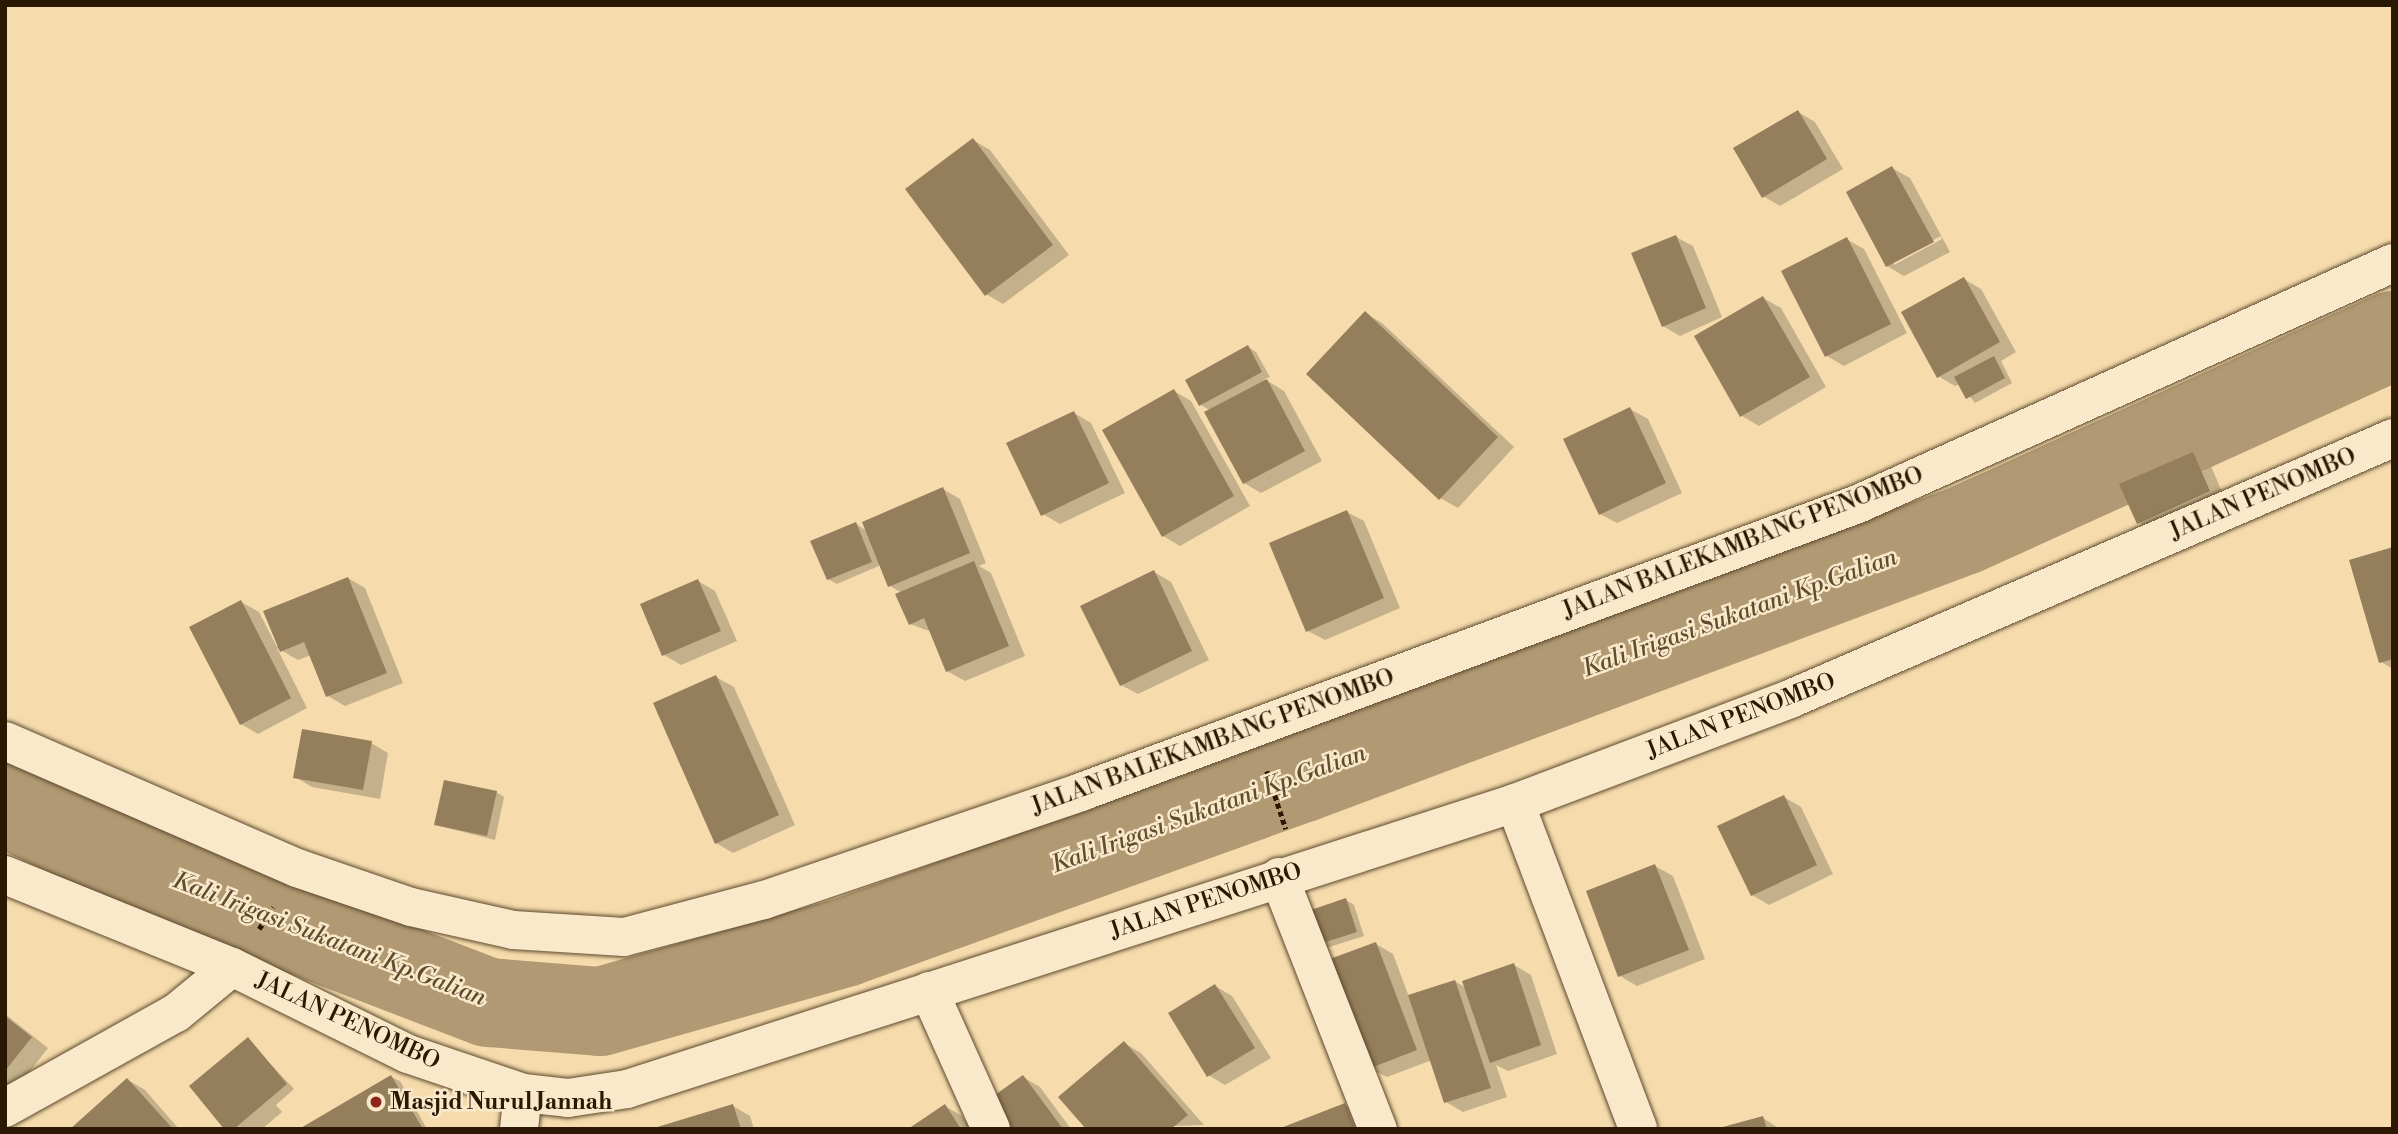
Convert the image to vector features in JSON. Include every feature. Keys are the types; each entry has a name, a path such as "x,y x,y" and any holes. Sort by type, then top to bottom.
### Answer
{"street":[{"name":"JALAN BALEKAMBANG PENOMBO","path":"5,741 297,868 411,907 513,929 624,937 764,900 1081,792 1858,504 2393,263"},
{"name":"JALAN PENOMBO","path":"5,876 232,967 521,1111 568,1098 627,1089 1515,803 1790,699 2393,438"},
{"path":"1515,803 1638,1129"},
{"path":"1279,877 1378,1129"},
{"path":"5,1108 176,1013 232,967"},
{"path":"929,991 991,1129"}],"path":[{"path":"1262,759 1290,841"},
{"path":"255,936 275,902"}],"building":[{"path":"1798,110 1827,159 1762,198 1733,148"},
{"path":"973,138 1053,245 985,296 905,189"},
{"path":"1892,166 1934,242 1886,267 1846,192"},
{"path":"1676,235 1706,308 1662,327 1631,253"},
{"path":"1847,237 1891,324 1825,357 1781,271"},
{"path":"1964,277 2000,342 1937,378 1901,312"},
{"path":"1763,296 1810,377 1740,417 1694,336"},
{"path":"1365,311 1498,437 1439,500 1306,374"},
{"path":"1248,345 1262,372 1199,406 1185,380"},
{"path":"1994,356 2005,378 1966,399 1954,377"},
{"path":"1267,379 1305,451 1243,484 1204,412"},
{"path":"1174,389 1234,496 1162,537 1102,430"},
{"path":"1630,407 1666,483 1599,515 1563,439"},
{"path":"1074,411 1109,483 1041,516 1006,443"},
{"path":"2193,452 2210,491 2137,524 2119,484"},
{"path":"943,487 970,553 888,587 862,522"},
{"path":"1347,510 1384,598 1306,632 1269,543"},
{"path":"856,522 872,562 827,580 810,541"},
{"path":"2393,547 2393,659 2379,663 2349,560"},
{"path":"974,561 1009,646 946,672 924,618 909,625 895,594"},
{"path":"1154,570 1192,651 1120,686 1080,606"},
{"path":"348,577 387,673 326,697 304,642 280,652 263,611"},
{"path":"698,579 721,631 662,656 640,604"},
{"path":"241,600 291,698 240,725 189,627"},
{"path":"716,675 779,815 715,844 653,703"},
{"path":"302,729 372,741 363,790 293,778"},
{"path":"444,780 497,791 487,836 434,825"},
{"path":"1784,795 1817,865 1751,896 1717,826"},
{"path":"1655,864 1689,950 1618,977 1586,891"},
{"path":"1346,898 1357,932 1313,946 1302,913"},
{"path":"1376,942 1417,1050 1368,1069 1327,960"},
{"path":"1514,963 1541,1045 1490,1063 1462,981"},
{"path":"1455,980 1491,1088 1444,1103 1408,995"},
{"path":"1215,984 1255,1048 1207,1077 1168,1013"},
{"path":"5,1016 32,1037 5,1071"},
{"path":"248,1037 287,1084 234,1129 224,1129 189,1086"},
{"path":"1124,1041 1188,1115 1171,1129 1086,1129 1058,1097"},
{"name":"Masjid Nurul Jannah","path":"391,1075 423,1129 299,1129"},
{"path":"1023,1075 1063,1129 998,1129 981,1105"},
{"path":"127,1078 173,1129 70,1129"},
{"path":"1345,1103 1355,1129 1278,1129"},
{"path":"733,1104 741,1129 654,1129 654,1128"},
{"path":"945,1104 961,1129 908,1129"},
{"path":"1763,1116 1767,1129 1719,1129 1719,1128"}],"waterway":[{"name":"Kali Irigasi Sukatani Kp.Galian","path":"5,802 167,879 488,1002 600,1011 844,942 1300,778 1963,530 2393,335"}],"place":[{"name":"Masjid Nurul Jannah","path":"376,1102"}]}
